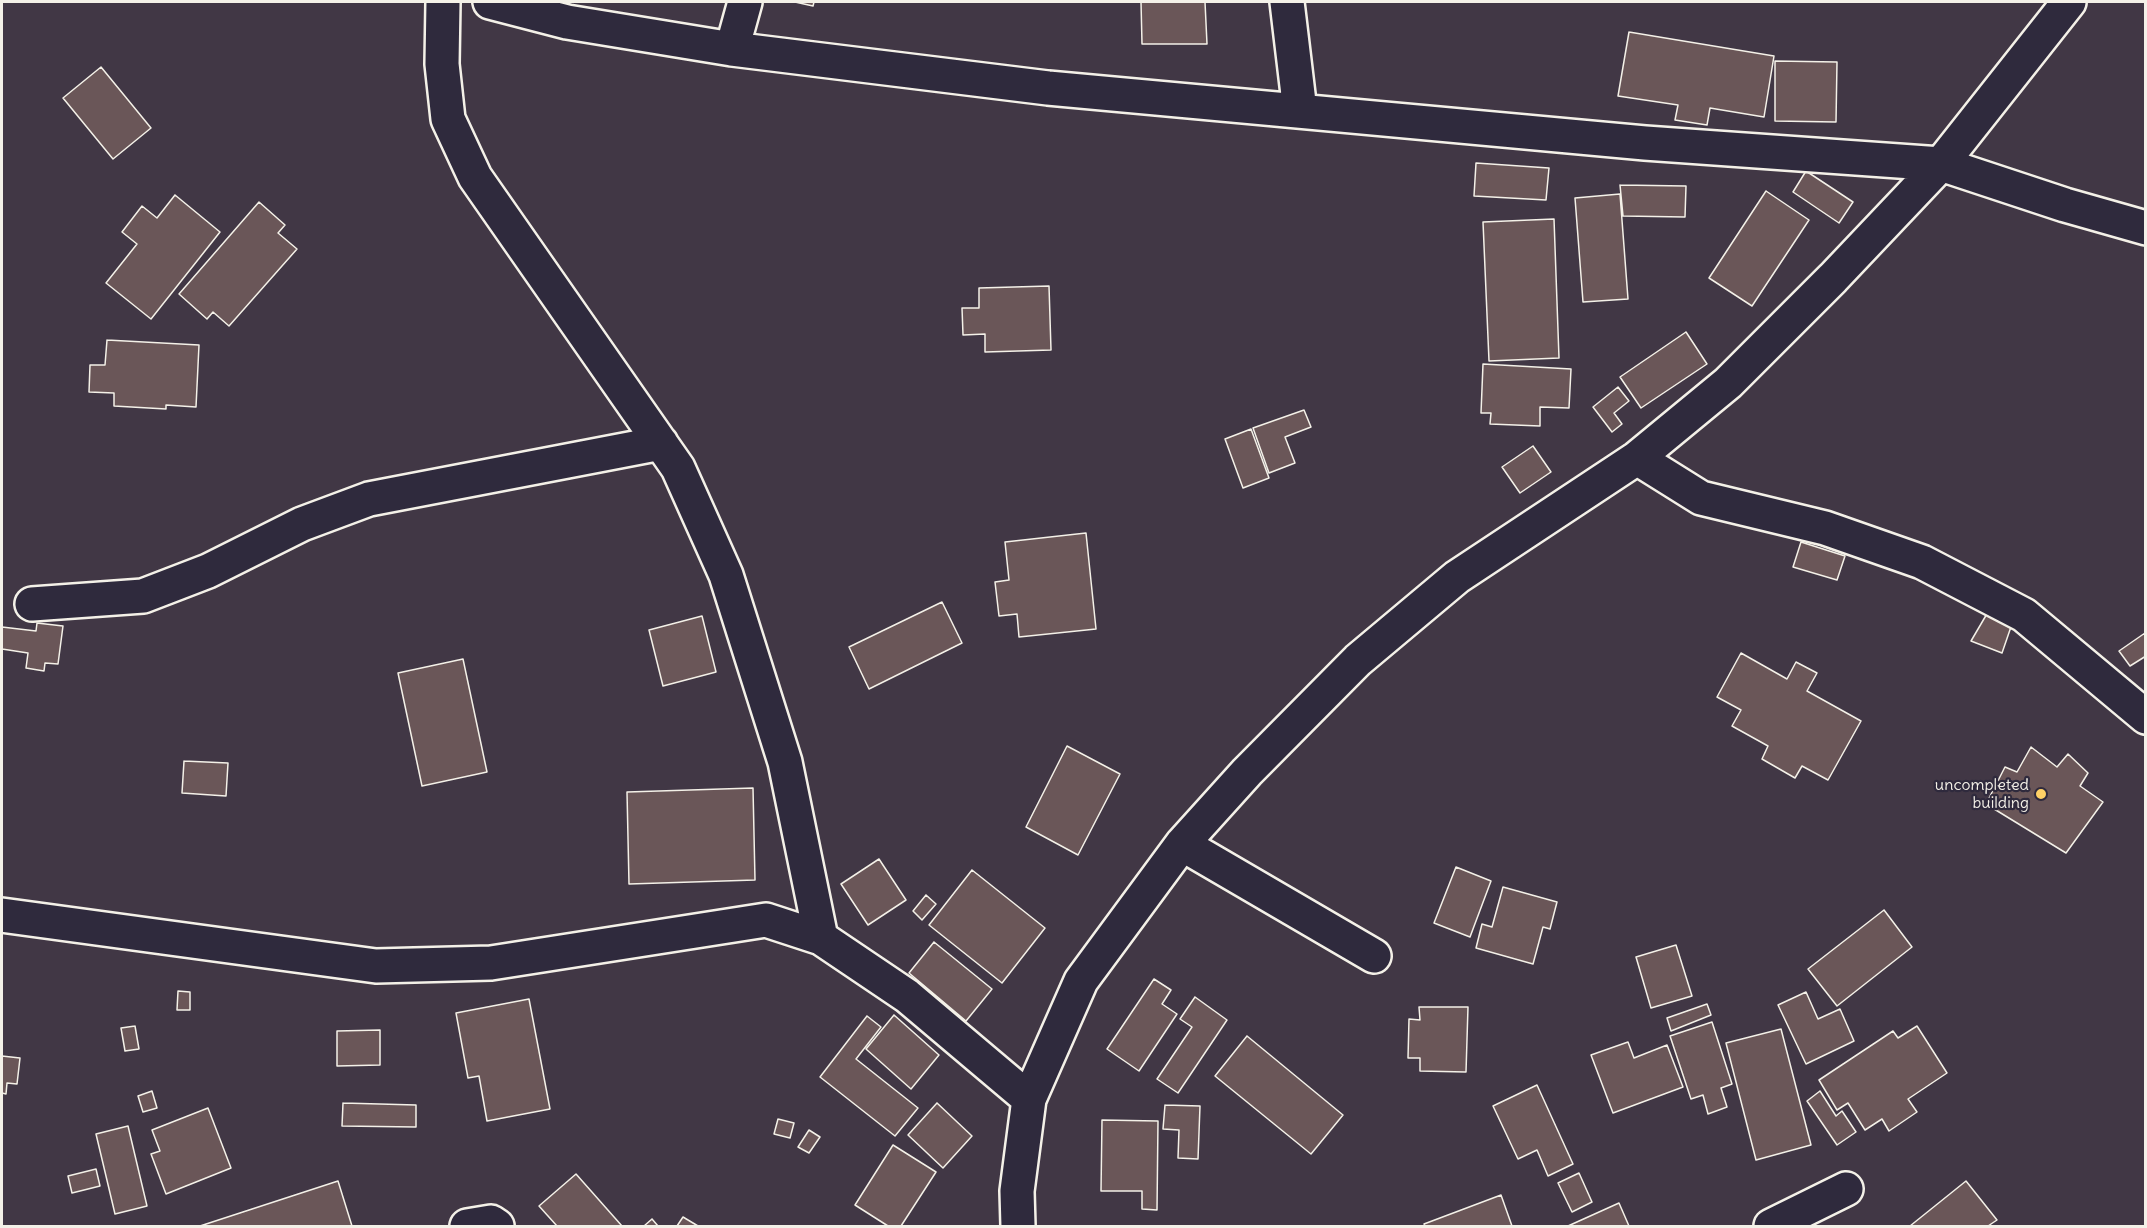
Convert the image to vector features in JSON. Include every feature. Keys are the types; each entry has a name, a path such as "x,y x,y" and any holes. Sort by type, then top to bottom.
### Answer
{"street":[{"path":"443,2 442,64 448,120 475,177 678,468 726,575 785,762 821,938"},
{"path":"490,2 567,22 732,49 1048,88 1645,142 1941,164 2065,205 2145,228"},
{"path":"732,49 745,2"},
{"path":"1287,2 1300,111"},
{"path":"1018,1227 1017,1191 1029,1098 1081,981 1182,844 1247,772 1358,660 1457,578 1637,458 1728,383 1833,278 1941,164 2068,2"},
{"path":"32,604 143,596 208,571 302,524 369,499 661,443"},
{"path":"1637,458 1701,498 1825,528 1922,562 2024,615 2145,717"},
{"path":"1182,844 1374,956"},
{"path":"2,915 376,966 491,963 766,920 821,938 907,996 1029,1098"},
{"path":"1771,1227 1846,1189"},
{"path":"467,1227 491,1222 497,1227"}],"building":[{"path":"795,2 814,2 813,6"},
{"path":"1141,2 1205,2 1207,44 1142,44"},
{"path":"1629,32 1774,56 1764,117 1710,108 1707,125 1675,120 1678,105 1618,96"},
{"path":"1775,61 1837,62 1836,122 1775,121"},
{"path":"101,67 151,128 113,159 63,98"},
{"path":"1476,163 1549,168 1546,200 1474,196"},
{"path":"1806,171 1853,202 1839,223 1793,192"},
{"path":"1620,185 1686,186 1685,217 1623,216"},
{"path":"1766,191 1809,220 1752,306 1709,278"},
{"path":"1620,194 1628,299 1583,302 1575,198"},
{"path":"175,195 220,232 151,319 106,283 137,244 122,232 142,206 157,218"},
{"path":"259,202 285,225 278,233 297,249 229,326 213,312 207,319 179,294"},
{"path":"1554,219 1559,358 1489,361 1483,222"},
{"path":"1049,286 1051,350 985,352 985,334 963,335 962,308 979,308 979,288"},
{"path":"1686,332 1707,364 1641,408 1620,377"},
{"path":"107,340 199,345 196,407 166,405 166,409 114,406 114,393 89,392 90,365 105,365"},
{"path":"1483,364 1571,369 1569,408 1540,407 1540,426 1490,424 1491,413 1481,413"},
{"path":"1618,387 1629,401 1614,413 1622,424 1612,432 1593,407"},
{"path":"1304,410 1311,427 1285,437 1295,463 1269,473 1253,428"},
{"path":"1251,429 1269,478 1243,488 1225,439"},
{"path":"1533,446 1551,472 1520,493 1502,467"},
{"path":"1086,533 1096,629 1019,637 1017,614 999,616 995,582 1009,580 1005,542"},
{"path":"1801,542 1845,556 1837,580 1793,567"},
{"path":"942,602 962,643 869,689 849,647"},
{"path":"1988,612 2013,621 2002,653 1971,641"},
{"path":"702,616 716,672 663,686 649,630"},
{"path":"37,623 63,626 58,664 45,663 44,671 26,668 28,653 2,649 2,627 36,631"},
{"path":"2145,633 2146,656 2130,666 2119,651"},
{"path":"1741,653 1787,679 1796,662 1817,673 1807,691 1861,721 1828,780 1802,766 1795,778 1762,759 1768,746 1732,726 1741,710 1717,697"},
{"path":"463,659 487,772 422,786 398,673"},
{"path":"1067,746 1120,774 1078,855 1026,827"},
{"name":"uncompleted building","path":"2031,747 2057,767 2068,754 2088,773 2080,786 2103,802 2066,853 1986,804 2005,767 2017,772"},
{"path":"184,761 228,763 226,796 182,793"},
{"path":"753,788 755,880 629,884 627,792"},
{"path":"879,859 906,900 868,925 841,884"},
{"path":"1456,867 1491,881 1470,937 1434,923"},
{"path":"972,870 1045,928 1002,983 929,925"},
{"path":"1503,887 1557,902 1550,929 1543,927 1533,964 1476,948 1482,924 1492,927"},
{"path":"926,895 936,904 922,920 913,911"},
{"path":"1884,910 1912,947 1837,1006 1808,969"},
{"path":"934,942 992,989 966,1021 909,973"},
{"path":"1676,945 1692,996 1651,1008 1636,957"},
{"path":"1154,979 1171,990 1162,1004 1177,1014 1139,1071 1107,1049"},
{"path":"178,991 190,992 190,1010 177,1010"},
{"path":"1806,992 1818,1019 1840,1009 1854,1041 1806,1064 1778,1005"},
{"path":"1195,997 1227,1020 1178,1093 1157,1079 1192,1027 1180,1019"},
{"path":"529,999 550,1109 487,1121 479,1076 468,1078 456,1013"},
{"path":"1707,1004 1711,1015 1671,1031 1667,1018"},
{"path":"1419,1007 1468,1007 1466,1072 1420,1071 1420,1058 1408,1058 1409,1019 1420,1020"},
{"path":"894,1015 939,1055 911,1089 866,1049"},
{"path":"867,1016 881,1027 856,1059 918,1108 895,1136 820,1077"},
{"path":"1712,1022 1732,1084 1721,1088 1727,1107 1708,1114 1703,1095 1691,1099 1670,1036"},
{"path":"135,1026 139,1049 125,1051 121,1028"},
{"path":"1917,1026 1947,1073 1908,1099 1917,1112 1889,1131 1882,1119 1865,1130 1848,1103 1837,1110 1819,1080 1893,1031 1898,1038"},
{"path":"1781,1029 1811,1145 1756,1160 1726,1043"},
{"path":"380,1030 380,1065 337,1066 337,1031"},
{"path":"1247,1036 1343,1115 1311,1154 1215,1076"},
{"path":"1628,1042 1634,1058 1667,1045 1683,1087 1613,1113 1591,1055"},
{"path":"2,1056 20,1058 17,1084 7,1083 6,1094 2,1093"},
{"path":"1537,1085 1573,1164 1548,1176 1537,1150 1518,1159 1493,1106"},
{"path":"152,1091 157,1108 143,1112 138,1096"},
{"path":"1820,1091 1836,1116 1842,1111 1856,1132 1837,1145 1807,1101"},
{"path":"343,1103 416,1105 416,1127 342,1126"},
{"path":"937,1103 972,1136 943,1168 908,1135"},
{"path":"1165,1105 1200,1106 1198,1159 1178,1158 1179,1130 1163,1129"},
{"path":"208,1108 231,1168 166,1194 151,1154 160,1151 152,1130"},
{"path":"778,1119 794,1123 790,1138 774,1134"},
{"path":"1102,1120 1158,1121 1157,1210 1142,1209 1142,1191 1101,1191"},
{"path":"128,1126 147,1206 115,1214 96,1134"},
{"path":"809,1130 820,1137 809,1153 798,1147"},
{"path":"893,1145 936,1172 901,1226 888,1226 855,1205"},
{"path":"96,1169 100,1186 72,1193 68,1176"},
{"path":"1579,1173 1592,1202 1572,1212 1558,1183"},
{"path":"576,1174 622,1226 557,1226 539,1206"},
{"path":"338,1181 352,1226 200,1226"},
{"path":"1966,1181 1997,1220 1988,1226 1910,1226"},
{"path":"1501,1195 1512,1226 1425,1226 1424,1224"},
{"path":"1619,1203 1629,1226 1568,1226"},
{"path":"683,1217 698,1226 677,1226"},
{"path":"652,1219 658,1226 644,1226"}],"place":[{"name":"uncompleted building","path":"2041,794"}]}
